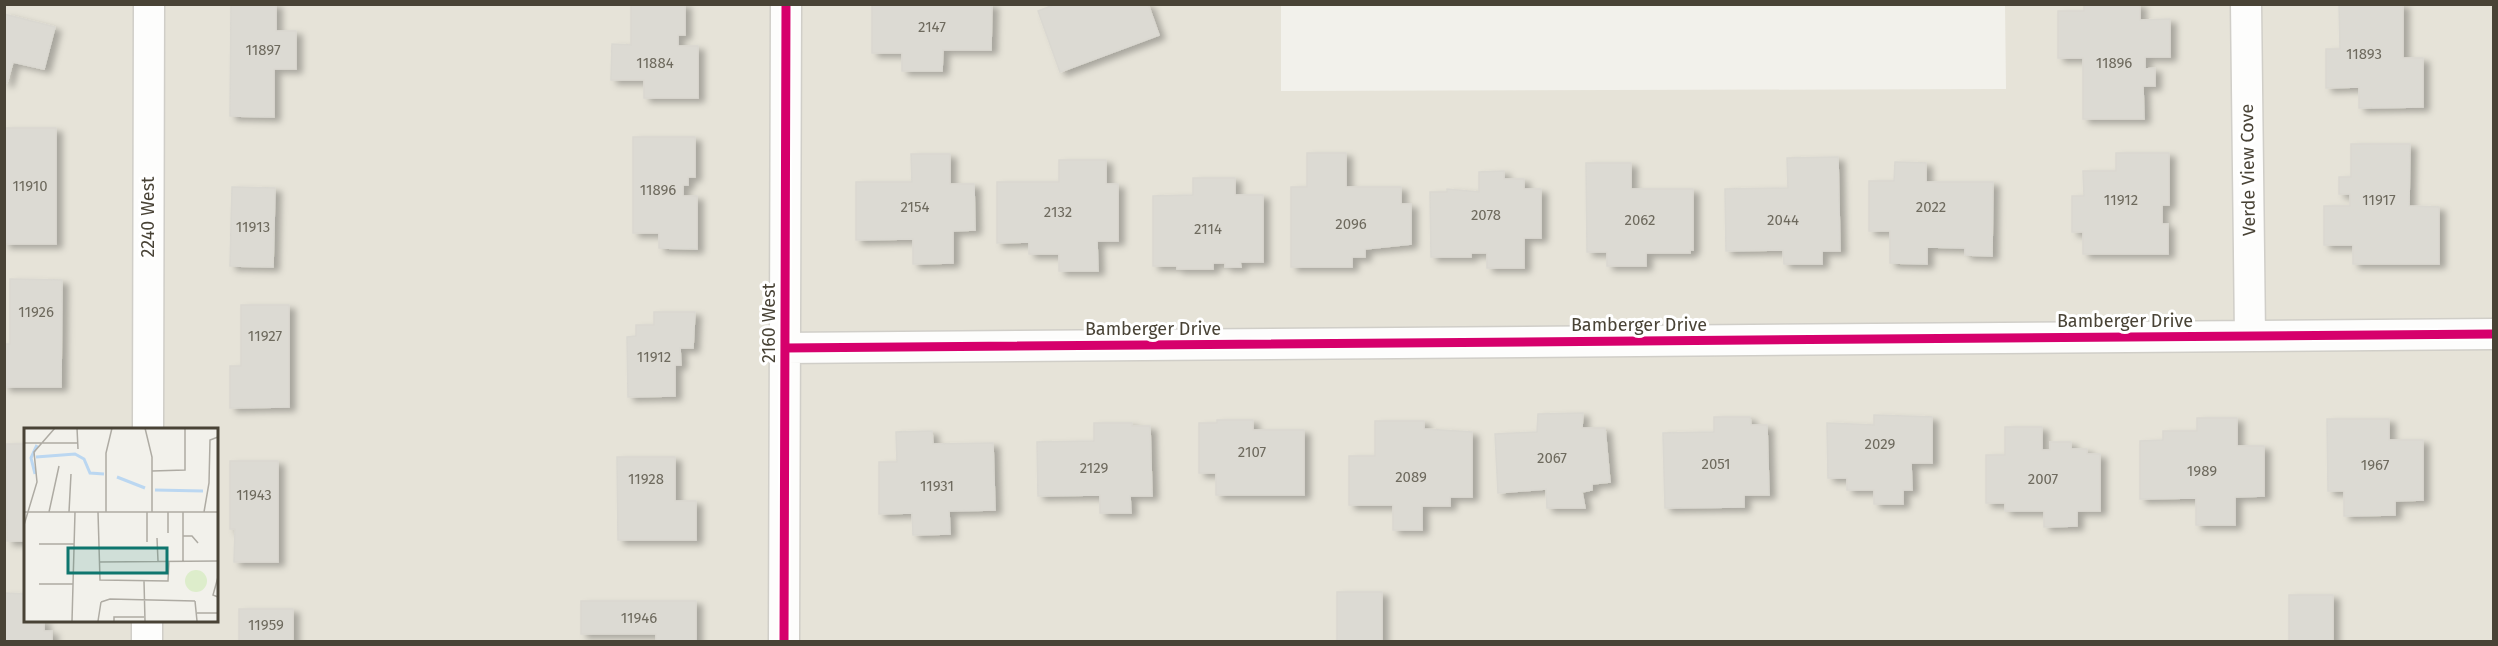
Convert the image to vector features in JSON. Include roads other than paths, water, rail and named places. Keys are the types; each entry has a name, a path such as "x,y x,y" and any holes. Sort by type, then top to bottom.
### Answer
{"street":[{"name":"2240 West","path":"148,428 149,4"},
{"name":"2160 West","path":"784,642 786,4"},
{"name":"Verde View Cove","path":"2246,4 2250,336"},
{"name":"Bamberger Drive","path":"785,348 2493,334"},
{"path":"147,622 147,642"}]}
